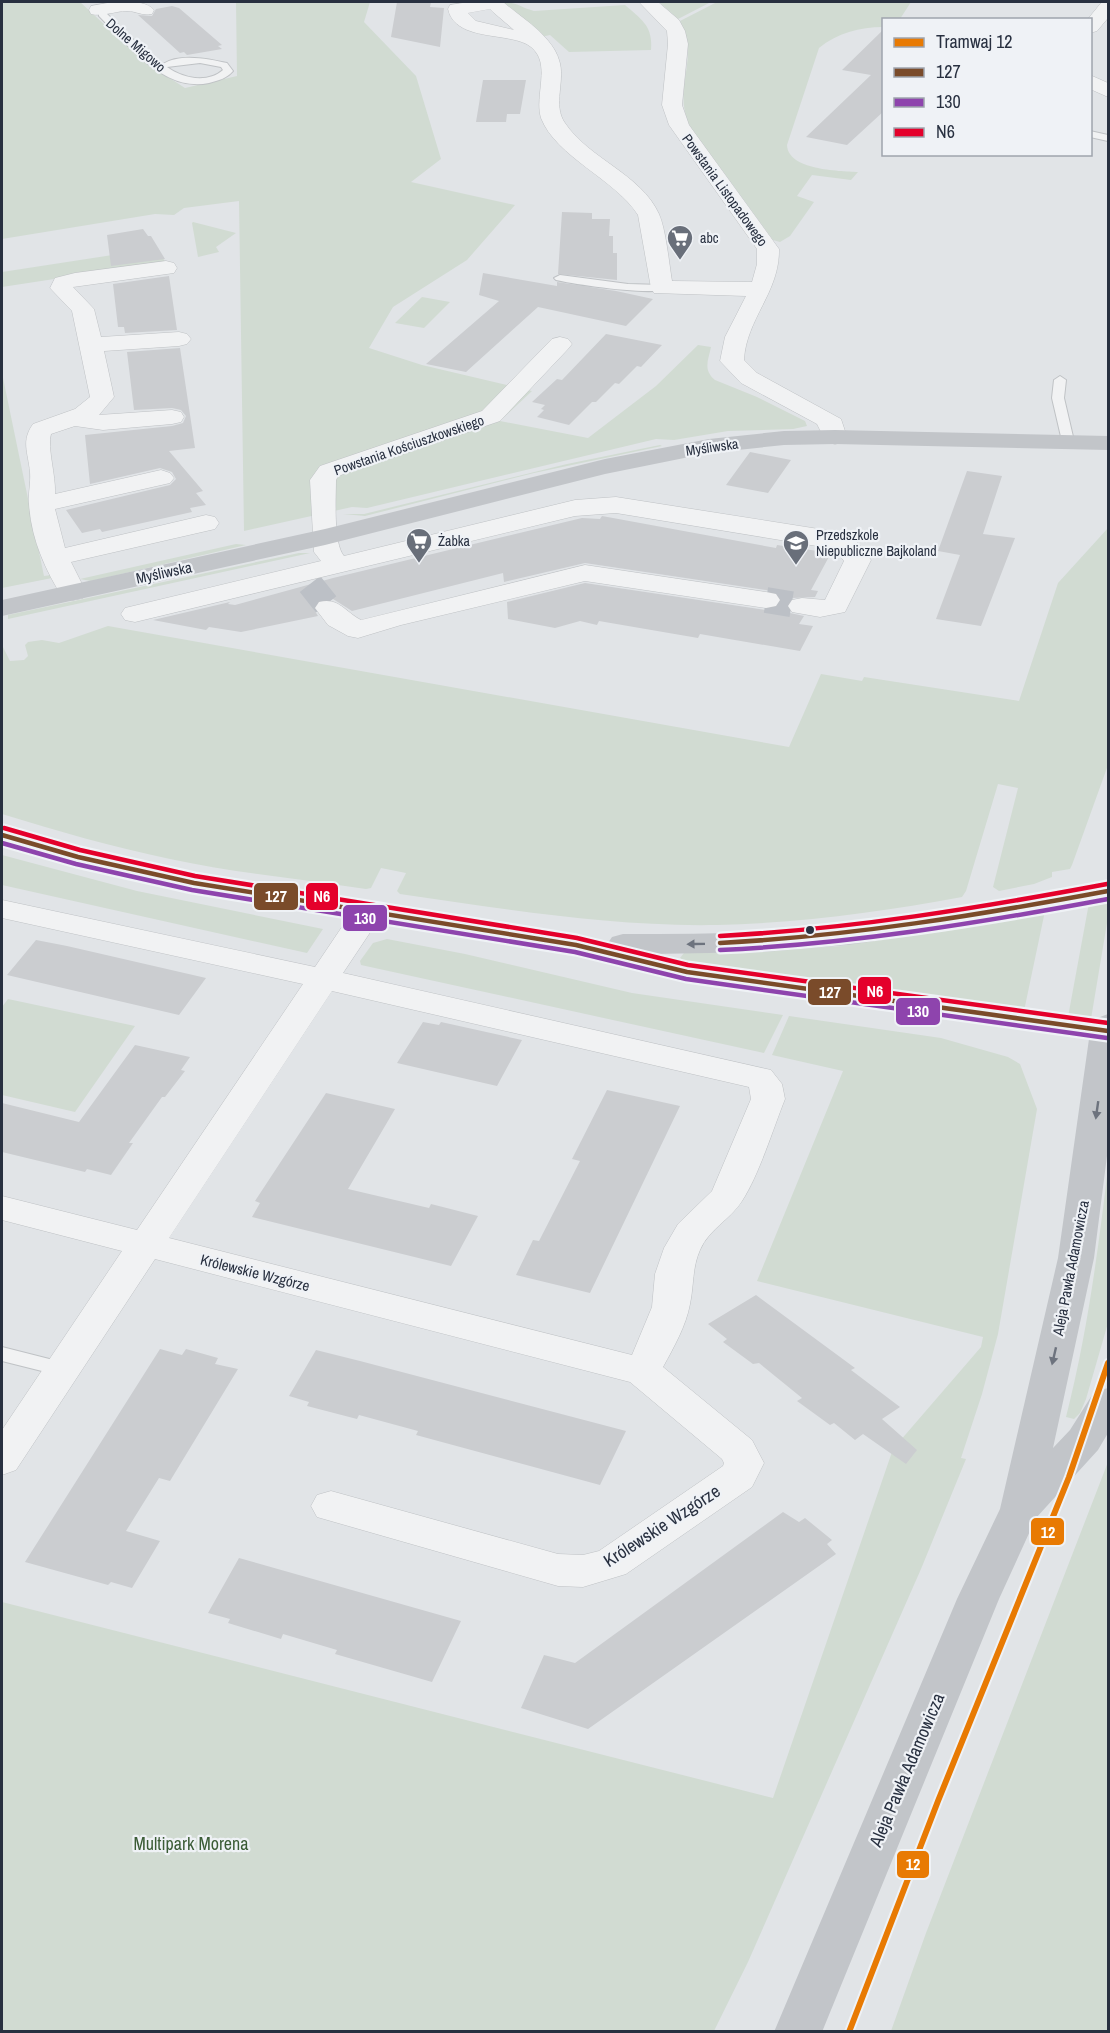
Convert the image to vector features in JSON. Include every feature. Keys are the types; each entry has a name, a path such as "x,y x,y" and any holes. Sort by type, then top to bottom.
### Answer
{"street":[{"name":"Powstania Listopadowego","path":"648,2 672,24 677,37 672,105 679,125 768,249 769,261 761,289 734,346 732,362 749,378 826,419 832,424 836,437"},
{"path":"97,8 132,5 141,6 145,10"},
{"path":"1092,25 1108,7"},
{"path":"532,40 547,54 550,62 550,112 554,124 582,154 621,182 648,215 662,288 761,289"},
{"path":"1092,82 1108,91"},
{"path":"73,592 54,558 42,504 42,471 36,443 42,429 98,404 102,397 83,309 61,288 63,283 166,268"},
{"path":"91,345 179,339"},
{"name":"Powstania Kościuszkowskiego","path":"325,537 323,480 328,471 491,416 560,344"},
{"path":"70,418 103,423 172,417"},
{"name":"Myśliwska","path":"2,608 325,537 645,458 743,442 836,437 1108,443"},
{"path":"42,504 162,478"},
{"path":"135,614 306,579 338,565 575,508 616,505 825,538 844,543 858,560 835,606 820,609 802,606"},
{"path":"54,558 206,523"},
{"path":"325,537 327,552 338,565"},
{"path":"329,608 338,619 358,630 392,619 585,573 766,600"},
{"path":"2,835 78,856 194,883 367,913 576,945 687,972 1108,1028"},
{"path":"576,945 748,943 812,939 877,931 1108,891"},
{"path":"2,909 324,979 759,1078 765,1084 768,1099 728,1195 720,1206 697,1224 676,1264 672,1305 642,1371"},
{"path":"2,1460 367,913"},
{"name":"Aleja Pawła Adamowicza","path":"798,2031 978,1599 1020,1509 1076,1258 1108,1028"},
{"name":"Królewskie Wzgórze","path":"2,1208 642,1371 738,1450 744,1463 738,1476 612,1563 583,1571 558,1570 332,1506"},
{"name":"Aleja Pawła Adamowicza","path":"1020,1509 1084,1440 1108,1402"}],"lane":[{"name":"Dolne Migowo","path":"97,8 142,53 176,78 203,81 221,77 228,71 224,64 210,61 168,64"},
{"path":"1092,134 1108,138"},
{"path":"560,278 628,287 662,288"},
{"path":"1060,380 1058,398 1068,441"},
{"path":"2,1354 62,1369"}],"green space":[{"path":"2,2 80,2 145,62 185,88 237,76 236,2 370,2 364,22 416,76 441,159 411,182 515,205 467,260 393,307 369,348 422,365 532,391 500,421 588,438 656,386 698,345 711,347 708,369 715,380 757,397 805,421 807,426 793,429 728,431 674,440 656,439 367,508 352,507 244,531 239,201 184,208 174,215 155,214 2,239"},
{"path":"503,2 534,11 625,5 648,29 651,50 569,52 550,35 541,37"},
{"path":"659,2 711,2 678,19"},
{"path":"717,2 911,2 901,18 882,18 882,27 849,32 833,38 819,48 787,145 796,160 815,168 858,172 851,180 812,175 797,196 814,202 790,236 780,242 773,240 697,138 687,119 684,89 688,58 685,34 680,21"},
{"path":"192,223 236,233 216,247 219,252 198,257"},
{"path":"158,248 165,262 2,287 2,272"},
{"path":"422,297 450,302 424,328 395,323"},
{"path":"2,373 44,576 51,575 52,578 2,588"},
{"path":"662,446 534,473 365,516 343,514 364,514 567,464"},
{"path":"1108,528 1108,765 1070,869 1052,872 1052,877 1034,884 999,891 993,887 1018,788 998,784 966,891 962,897 840,916 717,925 598,920 400,894 397,891 406,873 381,868 371,888 366,889 243,872 127,849 2,814 2,645 10,661 24,660 28,656 25,645 28,642 42,640 59,643 108,626 789,747 821,674 862,681 864,677 1019,701 1058,583"},
{"path":"236,544 246,545 91,581 80,579"},
{"path":"299,553 310,553 8,619 8,615"},
{"path":"2,855 137,891 323,929 307,953 2,885"},
{"path":"1108,901 1108,917 1091,1019 1068,1017 1089,903"},
{"path":"1045,911 1024,1011 686,962 680,958 684,953 736,953 842,946"},
{"path":"387,939 465,954 632,993 783,1015 764,1053 361,965 360,961 373,943"},
{"path":"8,999 135,1026 75,1112 2,1095 2,1007"},
{"name":"Multipark Morena","path":"789,1016 941,1038 1008,1057 1020,1064 1037,1109 998,1334 982,1394 961,1458 966,1459 921,1569 748,1962 714,2031 2,2031 2,1602 773,1798 893,1449 981,1347 983,1337 757,1281 843,1071 772,1055"},
{"path":"1108,1168 1108,1323 1086,1399 1080,1413 1074,1419 1066,1417 1086,1324"},
{"path":"1108,1462 1108,2031 891,2031 926,1933"}],"building":[{"path":"397,2 431,2 430,7 444,8 440,47 391,37"},
{"path":"172,6 179,8 222,45 218,46 222,49 187,55 184,52 180,53 138,15 152,16 156,9"},
{"path":"882,31 882,113 847,145 806,137 871,75 842,70"},
{"path":"483,80 526,80 520,114 507,114 506,122 476,122"},
{"path":"562,212 592,213 592,219 610,219 609,236 613,236 613,253 617,253 617,280 558,274"},
{"path":"143,229 148,236 151,236 165,259 111,266 107,235"},
{"path":"483,273 557,286 557,282 616,291 653,299 626,326 538,307 466,372 426,364 499,301 479,295"},
{"path":"169,276 177,330 125,333 124,327 118,327 113,284"},
{"path":"606,334 662,345 641,367 637,366 619,384 615,383 569,425 537,417 544,410 541,409 545,405 532,402 557,379 562,380"},
{"path":"180,348 195,448 169,451 203,491 196,493 206,505 190,508 192,512 102,532 100,529 82,533 66,510 170,485 176,479 172,472 160,468 90,484 85,435 183,423 186,416 181,410 172,408 134,410 127,352"},
{"path":"750,452 791,460 768,493 726,485"},
{"path":"967,471 1002,476 983,534 1015,538 981,626 936,619 960,555 938,551"},
{"path":"602,516 776,548 777,545 831,553 811,590 818,591 815,597 792,598 786,605 790,613 804,616 799,624 813,626 800,651 700,634 698,638 599,621 597,625 580,621 555,628 508,619 507,602 585,583 766,610 776,608 782,601 778,593 766,590 585,563 504,582 503,573 352,611 333,599 319,600 313,608 318,616 241,632 209,627 206,630 153,620 230,602 228,604 235,605 333,578 582,518 600,519"},
{"path":"36,940 206,978 179,1015 7,975"},
{"path":"423,1022 439,1025 441,1022 522,1040 497,1086 397,1063"},
{"path":"135,1045 190,1057 181,1070 185,1071 165,1097 162,1097 129,1143 133,1143 111,1175 87,1169 85,1172 2,1152 2,1103 79,1122"},
{"path":"607,1090 680,1106 590,1293 516,1275 533,1240 539,1241 580,1161 572,1159"},
{"path":"326,1093 395,1109 348,1189 429,1208 431,1204 478,1216 451,1266 252,1217 260,1203 255,1201"},
{"path":"756,1295 855,1368 851,1370 900,1407 882,1419 917,1450 906,1464 863,1434 855,1440 834,1423 830,1425 797,1401 802,1398 759,1363 753,1364 723,1342 727,1339 708,1324"},
{"path":"160,1349 182,1355 186,1349 218,1358 215,1364 238,1369 170,1481 159,1478 126,1531 160,1541 132,1588 111,1582 108,1585 25,1562"},
{"path":"316,1350 626,1431 600,1485 416,1435 418,1431 359,1415 357,1419 307,1406 309,1402 289,1396"},
{"path":"783,1512 799,1522 805,1518 832,1540 827,1544 836,1554 588,1729 521,1708 544,1655 575,1663"},
{"path":"239,1558 461,1621 432,1682 335,1654 337,1650 283,1634 281,1639 228,1623 230,1619 208,1613"}],"tunnel":[{"path":"310,584 329,608"},
{"path":"766,600 802,606"}],"tram line":[{"name":"12","path":"849,2032 974,1709 1069,1477 1108,1363"}],"transit line":[{"name":"N6","path":"4,828 80,850 195,876 577,938 688,965 1108,1023"},
{"name":"127","path":"2,835 78,857 194,883 576,945 687,972 1108,1031"},
{"name":"130","path":"2,843 76,864 192,890 575,952 686,979 1107,1038"},
{"name":"N6","path":"720,936 866,924 962,910 1107,884"},
{"name":"127","path":"720,943 866,931 963,917 1108,891"},
{"name":"130","path":"720,950 818,944 916,932 1108,899"}],"place":[{"name":"abc","path":"680,261"},
{"name":"Żabka","path":"419,564"},
{"name":"Przedszkole Niepubliczne Bajkoland","path":"796,566"}]}
